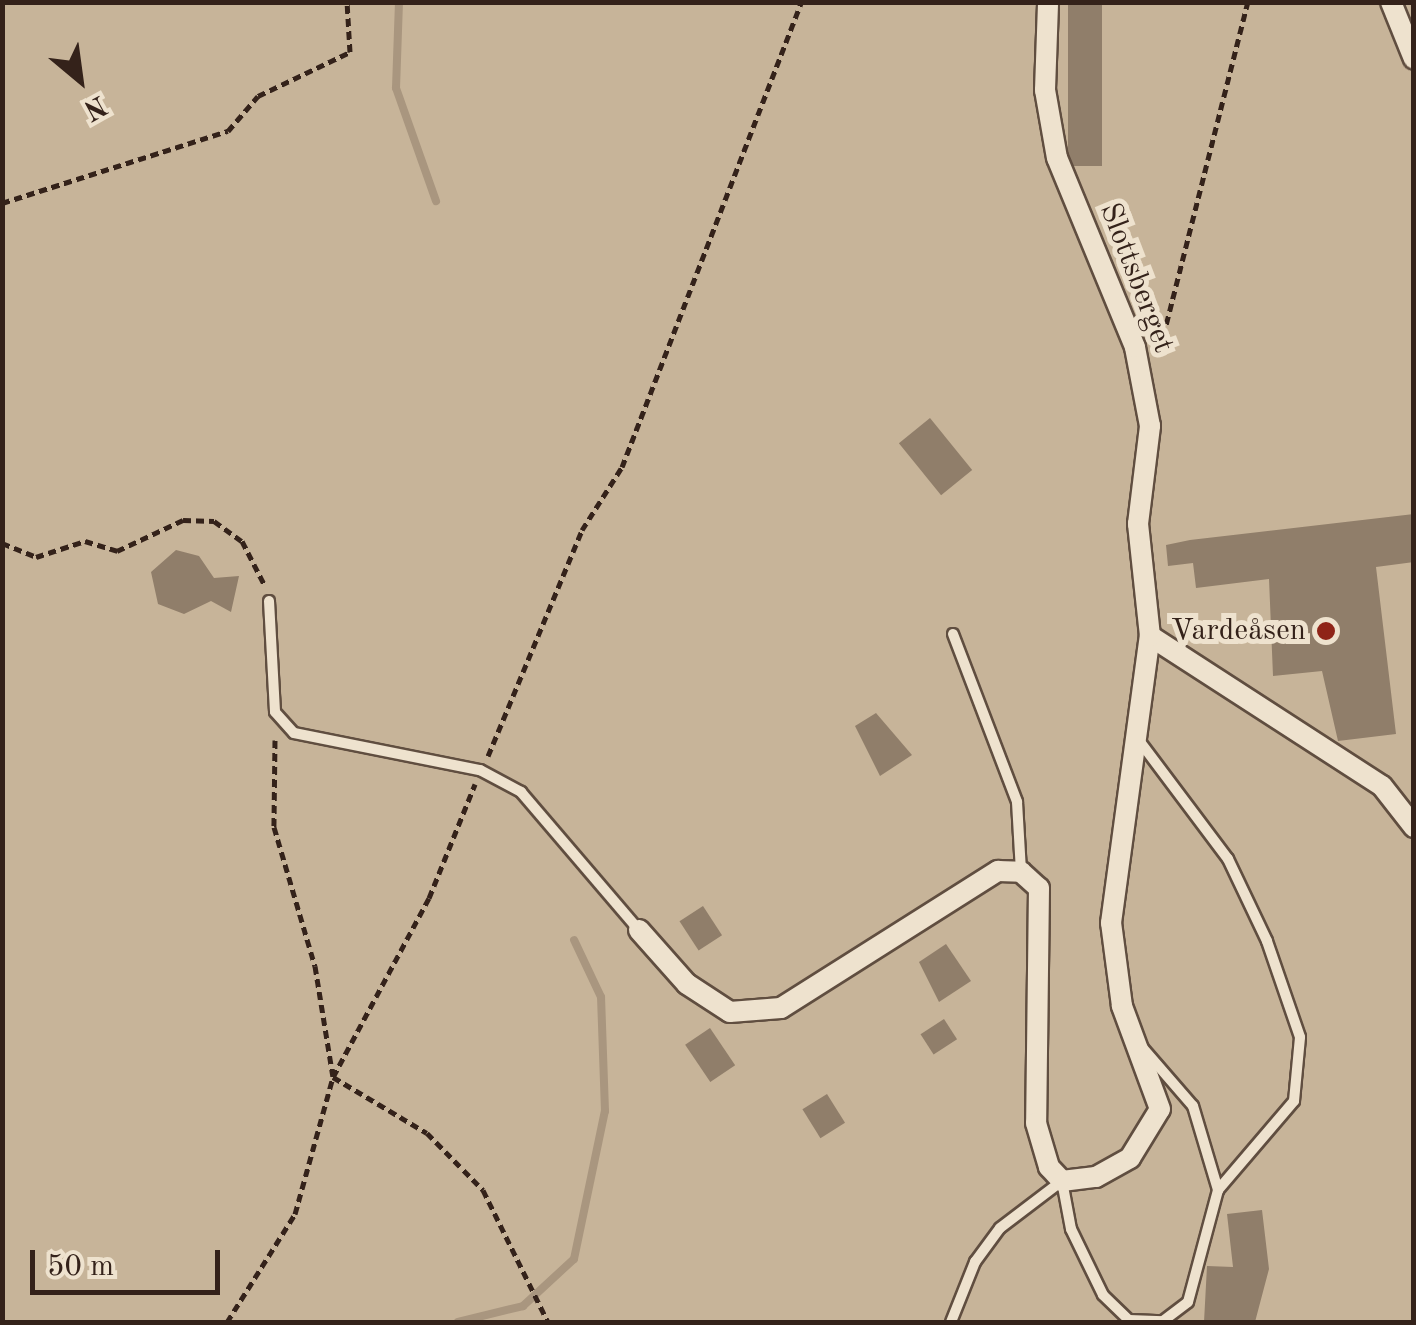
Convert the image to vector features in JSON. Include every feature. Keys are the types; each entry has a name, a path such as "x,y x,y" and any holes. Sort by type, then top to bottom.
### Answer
{"street":[{"name":"Slottsberget","path":"1048,2 1045,90 1057,158 1136,347 1150,426 1138,524 1150,636 1111,923 1112,965 1160,1109 1146,1139 1096,1178 1062,1181"},
{"path":"1391,2 1414,59"},
{"path":"1150,636 1382,786 1414,827"},
{"path":"639,930 687,984 730,1012 781,1008 998,871 1021,872 1039,888 1041,918 1036,1123 1062,1181"}],"lane":[{"path":"269,601 275,712 294,732 480,770 521,792 571,842 639,930"},
{"path":"953,634 1017,802 1021,872"},
{"path":"1062,1181 1095,1279 1128,1320 1163,1322 1188,1302 1218,1190 1294,1101 1300,1037 1228,859 1136,736"},
{"name":"Slottsberget","path":"1139,1045 1193,1106 1218,1190"},
{"name":"Slottsberget","path":"951,1322 975,1262 1000,1228 1062,1181"}],"path":[{"path":"2,203 228,131 258,96 350,52 347,2"},
{"path":"227,1322 295,1214 333,1077 429,898 582,530 622,467 801,2"},
{"path":"1159,357 1248,2"},
{"path":"2,543 36,557 85,541 116,550 184,520 214,521 242,541 269,601"},
{"path":"275,712 274,827 315,966 333,1077"},
{"path":"333,1077 427,1133 483,1190 548,1322"}],"shaded area":[{"path":"3,3 1413,3 1413,1322 3,1322"}],"building":[{"path":"1068,2 1102,2 1102,166 1068,166"},
{"path":"930,418 972,470 941,495 899,443"},
{"name":"Vardeåsen","path":"1414,514 1414,562 1376,567 1396,734 1338,741 1322,671 1273,676 1269,579 1196,588 1193,563 1168,566 1166,545"},
{"path":"176,550 199,556 214,578 239,576 231,612 211,601 184,614 158,604 151,572"},
{"path":"876,713 912,755 880,776 855,726"},
{"path":"703,906 722,935 699,951 680,921"},
{"path":"946,944 971,981 939,1002 919,962"},
{"path":"944,1019 957,1039 934,1054 921,1034"},
{"path":"710,1028 735,1065 710,1082 685,1045"},
{"path":"827,1094 845,1123 820,1138 802,1109"},
{"path":"1262,1210 1269,1269 1255,1322 1204,1322 1207,1266 1233,1267 1227,1214"}],"waterway":[{"path":"399,2 396,88 436,201"},
{"path":"458,1322 523,1306 574,1259 605,1111 601,997 574,940"}],"place":[{"name":"Vardeåsen","path":"1326,631"}]}
